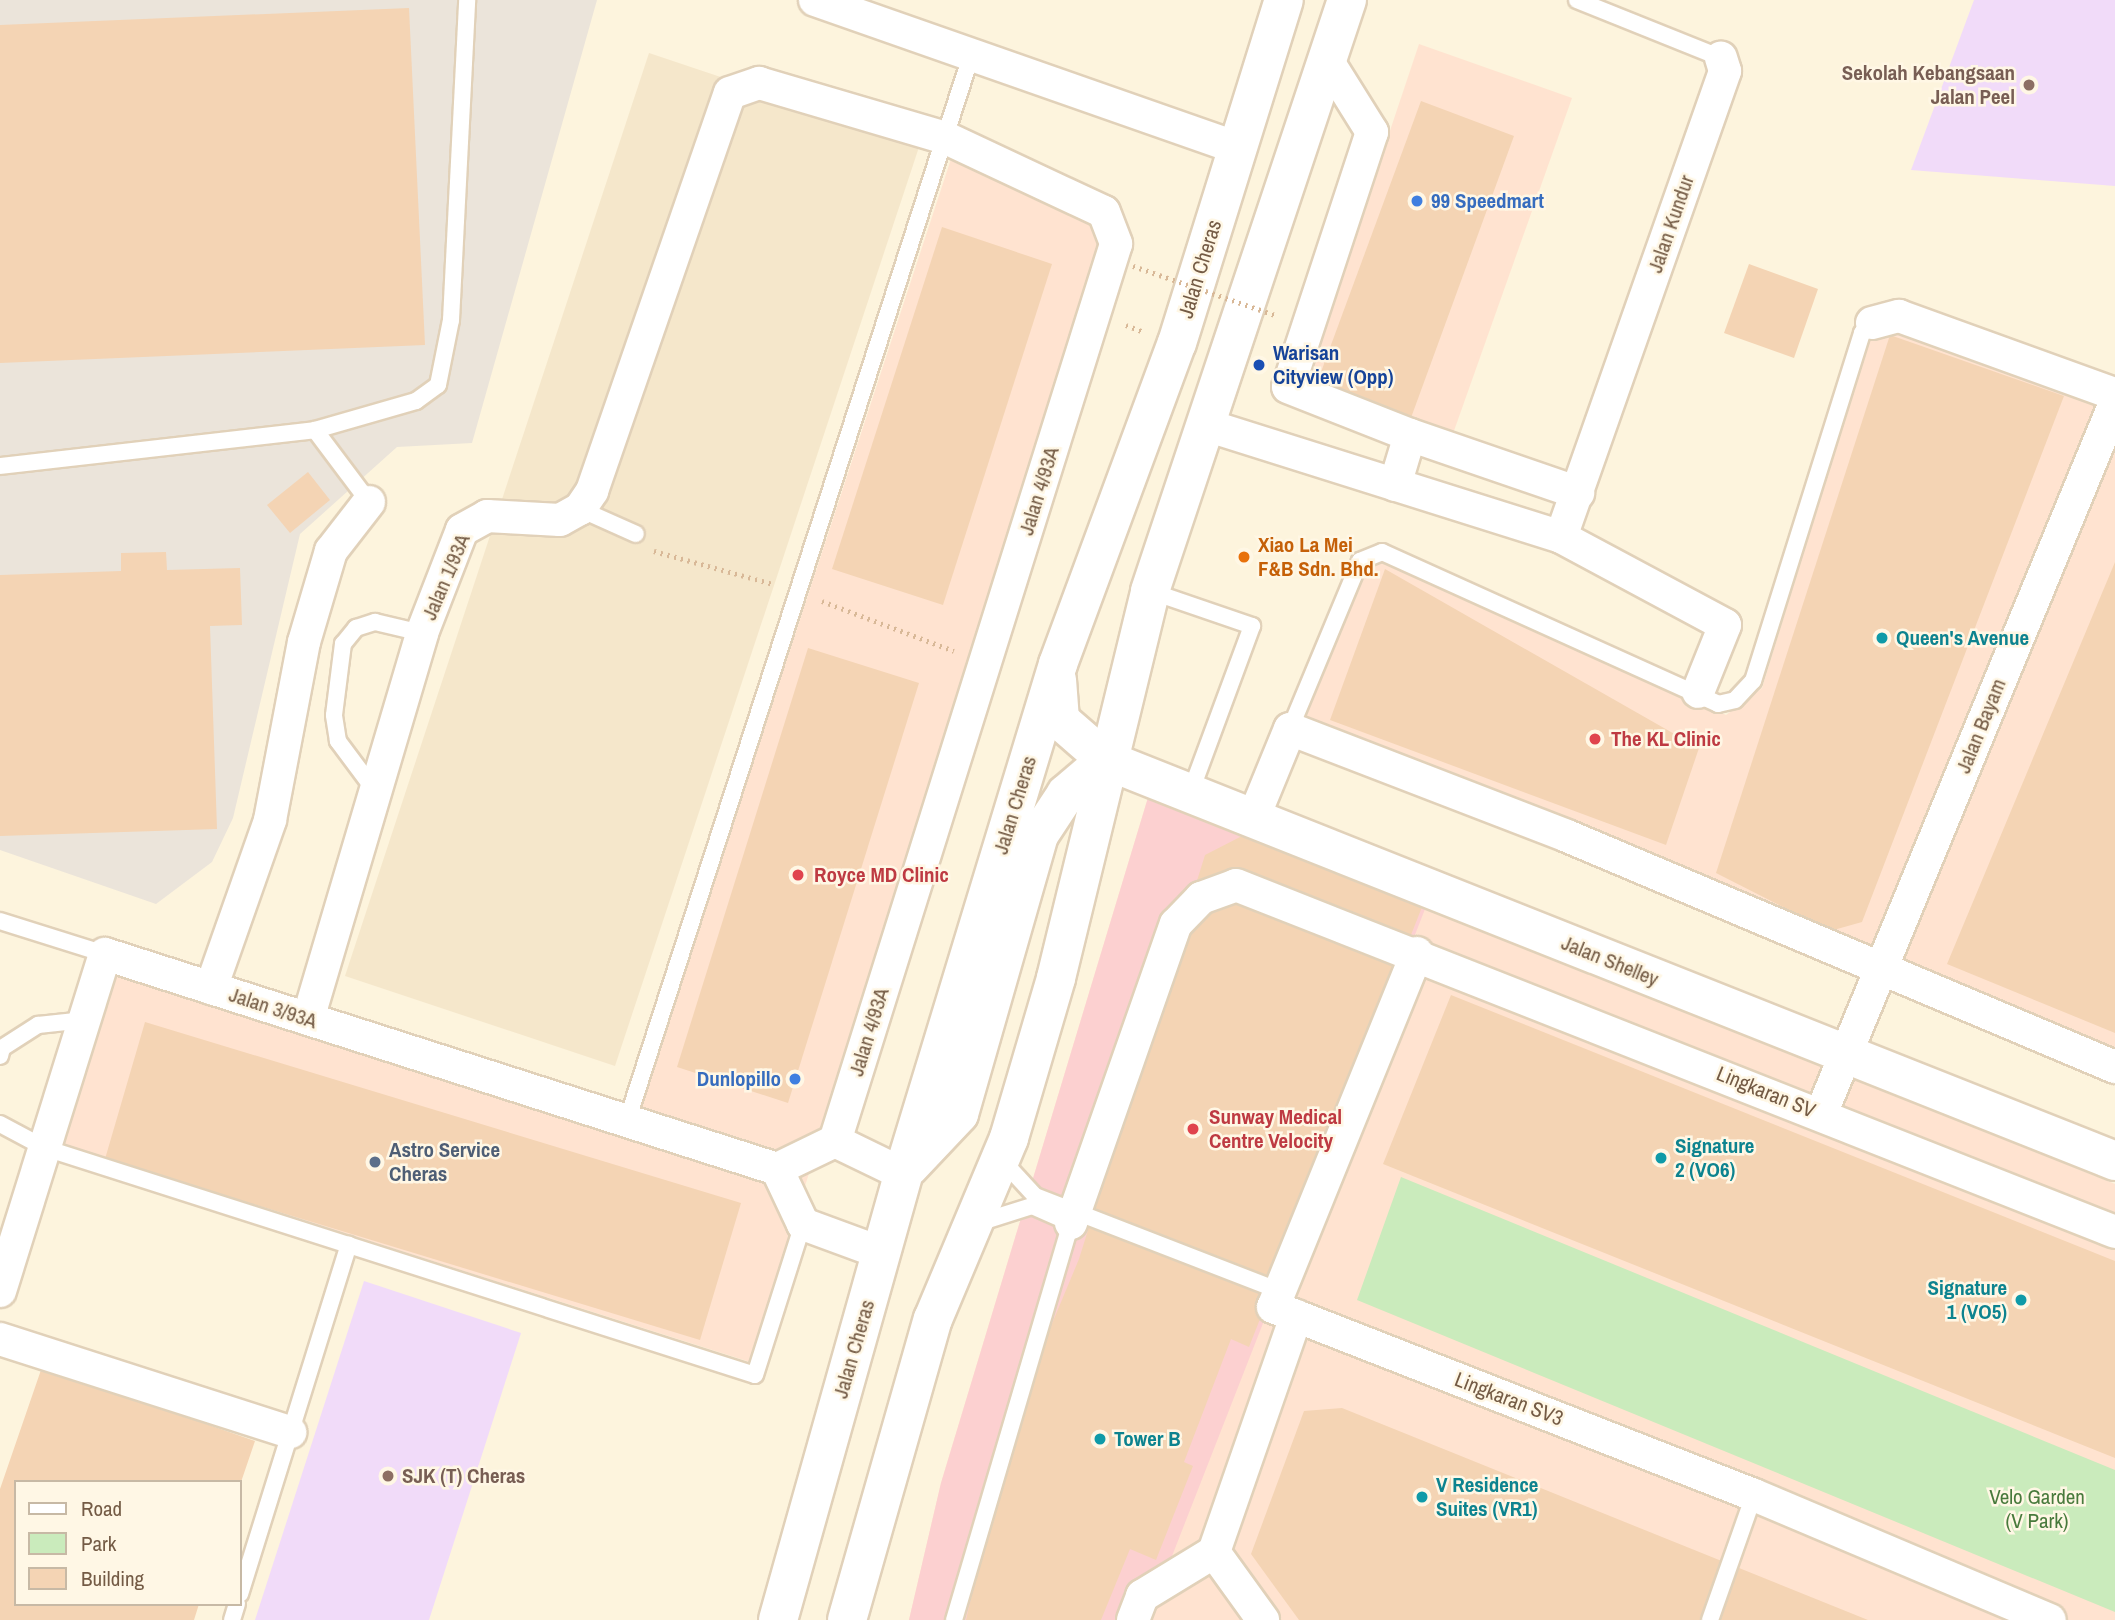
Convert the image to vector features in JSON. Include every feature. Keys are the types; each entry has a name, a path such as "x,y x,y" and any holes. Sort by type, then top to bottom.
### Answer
{"main road":[{"name":"Jalan Cheras","path":"778,1620 903,1174 1058,664 1177,343 1284,0"},
{"path":"847,1620 933,1319 1001,1158 1056,978 1106,760 1150,591 1347,0"},
{"name":"Jalan Shelley","path":"1058,664 1060,720 1106,760 2115,1161"},
{"path":"903,1174 959,1114 1039,835 1066,794 1106,760"}],"street":[{"path":"815,0 1238,148"},
{"name":"Jalan Kundur","path":"1561,537 1725,71 1721,58"},
{"path":"1327,60 1372,132 1288,387 1410,435 1578,493"},
{"name":"Jalan 4/93A","path":"580,509 730,93 741,84 759,83 946,138 1104,212 1116,244 835,1141"},
{"path":"1872,323 1899,316 2115,394"},
{"name":"Jalan Bayam","path":"1821,1114 2115,402"},
{"path":"1206,425 1561,537 1725,625 1698,692"},
{"path":"1395,485 1410,435"},
{"path":"211,988 270,820 304,642 331,551 369,502"},
{"name":"Jalan 1/93A","path":"308,1019 378,794 422,633 462,530 474,520 560,520 580,509"},
{"path":"1253,819 1290,729 1567,836 1880,972 2115,1067"},
{"name":"Lingkaran SV","path":"1076,1220 1176,924 1201,898 1245,886 2115,1232"},
{"path":"1133,1620 1142,1596 1214,1552 1288,1304 1417,953"},
{"path":"0,1291 105,954"},
{"name":"Jalan 3/93A","path":"105,954 777,1169"},
{"path":"882,1252 803,1224 777,1169 835,1141 903,1174"},
{"name":"Lingkaran SV3","path":"1288,1304 2050,1620"},
{"path":"0,1339 290,1432"},
{"path":"1214,1552 1263,1620"}],"lane":[{"path":"0,466 315,430 416,401 438,384 451,320 467,0"},
{"name":"Jalan Kundur","path":"1577,0 1721,58"},
{"path":"627,1121 972,53"},
{"path":"1290,729 1360,561 1382,552 1698,692 1718,704 1735,700 1753,681 1862,334 1872,323"},
{"path":"315,430 369,502"},
{"path":"580,509 636,534"},
{"path":"1150,591 1252,626 1190,794"},
{"path":"378,794 338,741 334,715 343,645 356,628 375,622 422,633"},
{"path":"0,921 105,954"},
{"path":"0,1056 2,1048 38,1026 85,1020"},
{"path":"0,1124 45,1148 755,1375 803,1224"},
{"name":"Lingkaran SV3","path":"1001,1158 1035,1196 1076,1220"},
{"name":"Lingkaran SV3","path":"973,1225 1032,1206 1076,1220 1288,1304"},
{"path":"954,1620 1076,1220"},
{"path":"242,1588 349,1245"},
{"path":"1710,1620 1754,1495"}],"path":[{"path":"1133,266 1278,316"}],"shaded area":[{"path":"0,0 597,0 472,443 397,447 300,534 233,818 212,862 156,904 0,850"},
{"name":"Sekolah Kebangsaan Jalan Peel","path":"1974,0 2115,0 2115,186 1911,170"},
{"path":"1419,44 1572,98 1444,459 1298,406"},
{"path":"649,53 920,144 615,1066 345,976"},
{"path":"952,156 1094,221 1102,236 750,1362 61,1143 113,970 631,1135"},
{"path":"1894,326 2100,403 1872,954 1305,719 1367,567 1383,562 1726,715 1762,688 1870,335"},
{"path":"2115,438 2115,1053 1897,967"},
{"path":"1150,791 2115,1184 2115,1620 909,1620 941,1483"},
{"name":"Sunway Medical Centre Velocity","path":"1150,791 1427,904 1147,1620 909,1620 941,1483"},
{"name":"SJK (T) Cheras","path":"364,1281 521,1333 429,1620 255,1620"}],"green space":[{"name":"Velo Garden (V Park)","path":"1401,1177 2115,1470 2115,1612 1357,1300"}],"building":[{"path":"409,8 425,345 0,363 0,25"},
{"path":"1421,101 1514,136 1408,426 1314,391"},
{"path":"942,227 1052,264 943,605 832,569"},
{"path":"1749,264 1818,289 1794,358 1724,333"},
{"name":"Queen's Avenue","path":"1890,335 2064,396 1862,922 1830,931 1716,873"},
{"path":"308,472 330,500 290,533 267,505"},
{"path":"166,552 167,570 240,568 242,625 210,626 217,829 0,836 0,575 121,571 121,553"},
{"path":"2115,562 2115,1033 1947,964"},
{"path":"1385,569 1699,748 1666,845 1330,720"},
{"name":"Royce MD Clinic","path":"808,648 919,683 788,1103 677,1067"},
{"name":"Sunway Medical Centre Velocity","path":"1242,836 1422,907 1249,1347 1231,1339 1184,1462 1193,1466 1156,1560 1130,1549 1101,1620 966,1620 1013,1417 1079,1259 1205,855"},
{"path":"1451,995 2115,1261 2115,1458 1383,1164"},
{"path":"145,1022 741,1203 700,1340 105,1159"},
{"path":"42,1367 255,1441 242,1480 14,1480 14,1606 198,1606 194,1620 0,1620 0,1489"},
{"name":"V Residence Suites (VR1)","path":"1342,1408 1868,1620 1299,1620 1251,1554 1304,1411"}],"place":[{"name":"Sekolah Kebangsaan Jalan Peel","path":"2029,85"},
{"name":"99 Speedmart","path":"1417,201"},
{"name":"Warisan Cityview (Opp)","path":"1259,365"},
{"name":"Xiao La Mei F&B Sdn. Bhd.","path":"1244,557"},
{"name":"Queen's Avenue","path":"1882,638"},
{"name":"The KL Clinic","path":"1595,739"},
{"name":"Royce MD Clinic","path":"798,875"},
{"name":"Dunlopillo","path":"795,1079"},
{"name":"Sunway Medical Centre Velocity","path":"1193,1129"},
{"name":"Signature 2 (VO6)","path":"1661,1158"},
{"name":"Astro Service Cheras","path":"375,1162"},
{"name":"Signature 1 (VO5)","path":"2021,1300"},
{"name":"Tower B","path":"1100,1439"},
{"name":"SJK (T) Cheras","path":"388,1476"},
{"name":"V Residence Suites (VR1)","path":"1422,1497"}]}
